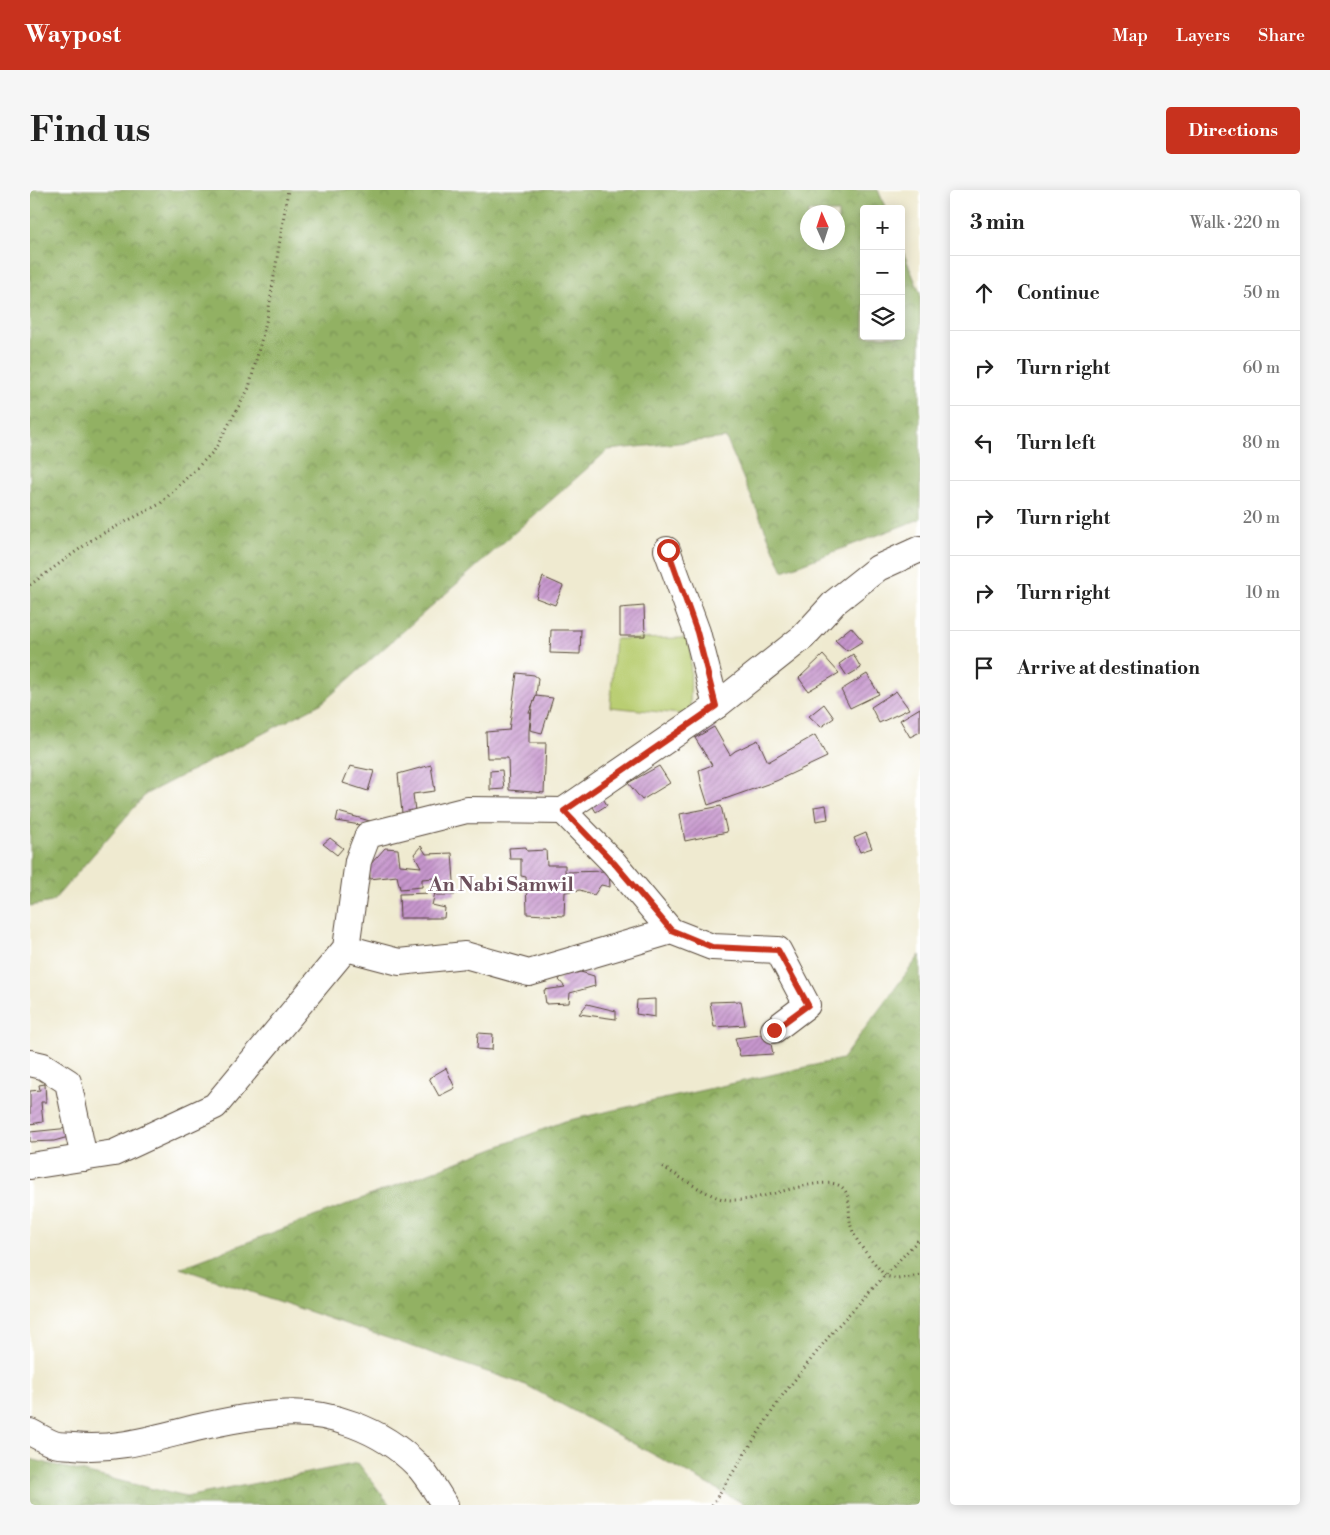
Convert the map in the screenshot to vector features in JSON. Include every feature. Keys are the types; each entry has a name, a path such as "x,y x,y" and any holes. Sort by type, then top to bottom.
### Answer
{"street":[{"path":"30,1166 114,1153 215,1106 346,948 358,861 368,835 467,810 564,811 716,706 803,637 834,602 878,568 920,549"},
{"path":"668,550 697,632 716,706"},
{"path":"564,811 614,863 671,930 712,947 778,950 808,1005 774,1030"},
{"path":"346,948 399,962 465,955 529,972 671,930"},
{"path":"30,1064 43,1066 68,1082 84,1158"},
{"path":"30,1432 54,1444 83,1447 118,1446 200,1427 280,1413 312,1414 338,1419 394,1444 418,1466 445,1505"}],"path":[{"path":"30,585 96,537 160,504 214,452 249,388 268,314 288,190"},
{"path":"663,1167 721,1199 740,1200 756,1198 815,1184 830,1183 841,1186 847,1193 850,1205 850,1222 855,1236 885,1276 898,1279 920,1275"},
{"path":"712,1505 782,1396 835,1329 920,1238"}],"green space":[{"path":"30,190 878,190 884,205 860,205 860,340 905,340 905,257 920,293 920,519 783,571 726,438 608,450 322,703 146,794 52,902 30,906"},
{"path":"691,638 690,715 610,707 615,639"},
{"path":"920,955 920,1505 746,1505 526,1385 180,1268 565,1121 842,1059"},
{"path":"30,1459 186,1497 358,1463 390,1505 30,1505"}],"building":[{"path":"543,577 563,586 555,605 536,598"},
{"path":"644,606 645,636 620,636 620,608"},
{"path":"851,627 863,641 847,651 835,640"},
{"path":"551,630 581,630 580,654 550,653"},
{"path":"853,654 861,668 847,676 839,664"},
{"path":"823,655 839,673 808,691 799,678"},
{"path":"517,673 534,675 538,678 536,696 529,713 531,713 529,743 546,743 544,793 509,790 508,758 487,758 486,732 509,730"},
{"path":"867,674 879,694 850,708 841,690"},
{"path":"896,691 909,709 879,723 871,707"},
{"path":"536,696 553,698 542,733 530,730 532,707"},
{"path":"824,704 834,718 821,727 809,716"},
{"path":"920,708 920,732 910,737 900,720"},
{"path":"714,727 730,755 758,740 768,762 815,735 827,757 776,781 708,805 699,770 712,765 695,738"},
{"path":"431,765 435,791 413,794 415,811 402,813 398,774"},
{"path":"350,766 374,771 368,791 343,783"},
{"path":"659,766 670,783 642,800 628,783"},
{"path":"502,770 504,789 490,790 490,771"},
{"path":"601,795 607,805 596,812 590,802"},
{"path":"826,805 828,819 816,821 814,807"},
{"path":"721,806 727,832 685,841 680,814"},
{"path":"338,812 370,821 366,826 336,821"},
{"path":"866,833 872,848 860,852 854,838"},
{"path":"330,838 343,848 337,855 323,844"},
{"path":"421,846 426,854 452,853 455,895 436,895 434,878 422,879 422,887 400,889 397,876 370,879 369,866 385,848 398,849 400,865 421,867 414,854"},
{"path":"526,847 527,851 546,850 547,865 565,865 565,872 609,871 610,887 601,885 594,895 580,890 565,892 564,916 527,914 526,877 521,876 521,859 510,859 509,848"},
{"path":"435,893 432,905 445,908 444,918 400,918 399,894"},
{"path":"567,968 594,976 595,986 570,993 569,1003 546,1004 544,990 565,987 559,980"},
{"path":"655,999 655,1017 636,1014 637,1000"},
{"path":"741,1001 745,1025 714,1027 710,1002"},
{"path":"587,1004 616,1011 616,1019 579,1014"},
{"path":"478,1033 493,1034 492,1050 477,1049"},
{"path":"769,1034 773,1054 740,1056 735,1038"},
{"path":"446,1068 455,1088 439,1096 429,1078"},
{"path":"45,1084 46,1102 41,1102 43,1122 30,1124 30,1091 40,1090 39,1085"},
{"path":"70,1128 72,1136 54,1141 30,1142 30,1132"}],"district":[{"name":"An Nabi Samwil","path":"501,885"}],"route":[{"path":"668,550 697,632 716,706 564,811 614,863 671,930 712,947 778,950 808,1005 774,1030"}]}
